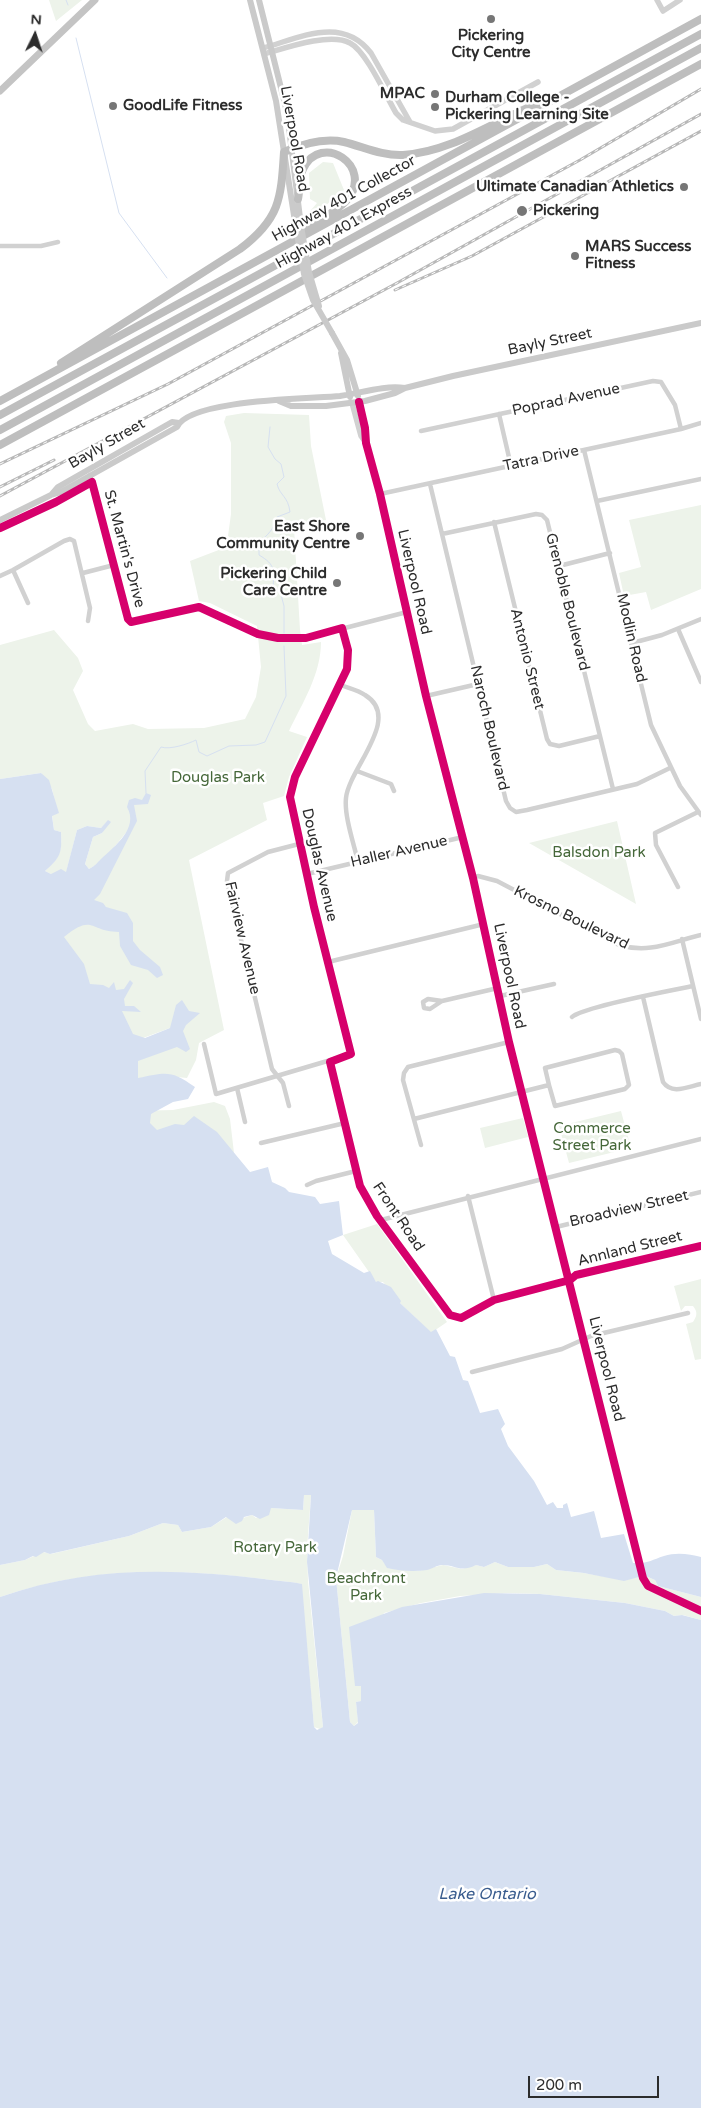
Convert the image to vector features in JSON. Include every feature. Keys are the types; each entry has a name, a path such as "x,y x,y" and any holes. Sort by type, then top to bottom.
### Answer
{"highway":[{"name":"Highway 401 Collector","path":"0,401 281,250 701,19"},
{"name":"Highway 401 Express","path":"0,415 701,34"},
{"name":"Highway 401 Express","path":"0,430 701,48"},
{"path":"0,445 701,64"},
{"path":"26,386 258,236 272,217 281,193 285,151 333,141 389,154 403,155 419,152 469,136 535,104 572,90"},
{"path":"281,250 296,235 347,200 354,187 354,175 346,159 334,153 314,156 302,171 298,199"}],"main road":[{"path":"0,91 95,0"},
{"name":"Liverpool Road","path":"250,0 276,101 299,227"},
{"name":"Liverpool Road","path":"259,0 287,112 285,151 298,199 304,274 313,300 350,366 357,394 355,402"},
{"name":"Bayly Street","path":"280,401 291,406 326,406 355,402 395,394 405,388 701,325"},
{"name":"Liverpool Road","path":"340,348 350,394 355,402"},
{"name":"Bayly Street","path":"0,520 61,492 89,472 177,427 179,422 199,413 220,407 357,394 394,386 405,388"}],"street":[{"path":"657,0 663,11 680,0"},
{"path":"263,51 327,39 343,40 352,43 362,54 396,113 402,120 435,130 453,129 538,82"},
{"path":"0,246 40,246 58,242"},
{"name":"Poprad Avenue","path":"421,431 654,381 661,382 672,397 681,429"},
{"name":"Liverpool Road","path":"355,402 365,428 366,443 380,494 426,696 484,924 509,1042 570,1280 639,1563"},
{"path":"499,414 511,466"},
{"name":"Tatra Drive","path":"380,494 681,429 701,423"},
{"name":"Modlin Road","path":"584,450 651,725 680,786 700,813"},
{"name":"St. Martin's Drive","path":"89,472 128,619 131,622 199,607 258,634 278,638 306,638 342,628"},
{"path":"597,501 701,479"},
{"name":"Naroch Boulevard","path":"430,484 506,801 510,808 516,812 527,810 636,784 670,768"},
{"name":"Grenoble Boulevard","path":"442,534 536,514 542,515 547,520 613,789"},
{"name":"Antonio Street","path":"494,522 547,739 550,744 559,746 600,736"},
{"path":"0,576 70,539 74,541 90,608 88,621"},
{"path":"559,566 610,553"},
{"path":"82,572 114,565"},
{"path":"13,570 28,603"},
{"path":"342,628 407,612"},
{"path":"632,643 678,629 701,619"},
{"name":"Douglas Avenue","path":"330,1062 351,1054 299,844 291,806 291,788 347,669 348,659 342,628"},
{"path":"678,629 700,678"},
{"path":"426,696 478,684"},
{"path":"340,685 366,695 374,703 380,718 376,732 346,797 358,862"},
{"path":"357,771 391,784 394,791"},
{"path":"678,887 656,845 655,834 700,813"},
{"name":"Haller Avenue","path":"307,874 463,837"},
{"name":"Fairview Avenue","path":"278,1075 272,1069 227,881 228,873 268,852 299,844"},
{"name":"Krosno Boulevard","path":"473,878 478,876 497,881 619,945 634,950 647,949 701,935"},
{"path":"328,962 484,924"},
{"path":"682,939 701,1019"},
{"path":"500,996 554,984"},
{"path":"572,1016 585,1010 693,986"},
{"path":"442,1001 498,988"},
{"path":"643,997 663,1082 667,1088 673,1091 701,1084"},
{"path":"421,1145 403,1080 404,1073 408,1067 509,1042"},
{"path":"204,1044 216,1094 278,1075 330,1062"},
{"path":"616,1050 620,1050 622,1054 629,1084 625,1089 555,1106 549,1085 545,1068 616,1050"},
{"name":"Front Road","path":"330,1062 356,1171 364,1195 453,1317"},
{"path":"278,1075 283,1083 289,1106"},
{"path":"414,1119 549,1085"},
{"path":"238,1088 245,1122"},
{"path":"261,1143 345,1123"},
{"path":"381,1220 468,1196 701,1139"},
{"path":"308,1186 316,1181 356,1171"},
{"name":"Broadview Street","path":"556,1226 701,1192"},
{"path":"468,1196 494,1300"},
{"name":"Annland Street","path":"453,1317 462,1318 494,1300 570,1280 576,1276 701,1246"},
{"path":"472,1372 562,1349 591,1336 688,1313"}],"green space":[{"path":"49,0 82,0 56,21"},
{"path":"323,162 333,163 344,190 312,217 311,210 317,203 310,199 309,173"},
{"name":"Douglas Park","path":"244,413 309,415 311,446 326,520 294,528 302,645 321,642 320,654 315,677 289,731 307,737 289,777 284,796 263,803 267,820 189,860 224,1030 199,1043 196,1060 187,1078 177,1077 144,1087 123,1066 170,1028 127,1044 84,991 42,945 106,907 93,901 129,829 106,856 89,869 85,864 93,837 102,833 108,821 101,828 87,826 77,830 66,873 51,874 45,871 57,858 61,845 61,832 54,830 52,815 58,813 52,789 41,773 0,779 0,645 54,630 78,658 83,671 73,690 88,724 95,731 133,724 148,729 204,728 245,719 256,697 261,667 257,626 210,603 199,601 190,561 237,543 228,536 231,514 231,443 224,422 226,416"},
{"path":"701,505 701,589 651,610 646,592 624,596 619,573 641,567 629,520"},
{"name":"Balsdon Park","path":"617,821 636,904 529,843"},
{"path":"214,1102 225,1106 230,1119 234,1153 169,1143 133,1111 173,1110"},
{"name":"Commerce Street Park","path":"621,1111 631,1148 569,1163 559,1126"},
{"path":"523,1118 528,1137 485,1148 480,1128"},
{"path":"377,1224 447,1322 431,1333 400,1303 383,1282 376,1282 343,1235"},
{"path":"701,1279 701,1359 695,1360 686,1324 693,1322 696,1316 695,1308 693,1306 685,1306 681,1311 674,1286"},
{"name":"Rotary Park","path":"304,1495 311,1495 307,1549 308,1581 323,1727 320,1729 314,1727 301,1584 231,1575 164,1572 131,1573 65,1580 32,1587 0,1597 0,1565 25,1560 43,1552 51,1554 129,1536 163,1523 178,1525 182,1532 211,1527 227,1517 243,1518 252,1515 256,1518 271,1508 303,1510"},
{"name":"Beachfront Park","path":"352,1510 374,1510 376,1557 382,1560 388,1568 418,1571 443,1565 462,1569 476,1565 484,1567 495,1562 508,1567 534,1567 547,1564 556,1570 624,1580 648,1577 655,1580 658,1586 701,1597 701,1620 683,1615 674,1616 665,1611 625,1603 540,1594 508,1593 460,1596 421,1603 384,1613 355,1686 361,1686 361,1701 356,1702 358,1722 354,1726 350,1722 336,1578 343,1556"}],"water":[{"name":"Lake Ontario","path":"41,773 49,780 59,813 52,816 54,830 61,832 61,850 54,862 45,871 51,874 61,869 66,872 77,830 87,826 101,828 108,820 111,822 102,833 93,837 85,864 89,869 94,866 119,842 128,829 130,815 127,807 129,800 135,798 142,800 146,793 151,795 148,804 134,805 137,821 100,894 94,900 103,903 106,907 127,913 133,923 133,941 140,950 160,967 163,975 157,978 148,970 131,965 120,946 119,932 87,925 81,926 64,937 84,964 90,984 103,985 109,988 114,982 116,990 124,989 130,980 133,983 124,999 125,1006 134,1006 141,1012 122,1011 133,1034 145,1038 170,1028 176,1005 182,1000 189,1011 200,1013 186,1025 183,1031 190,1049 186,1052 177,1047 138,1061 138,1078 156,1074 168,1074 174,1075 195,1087 188,1099 173,1102 151,1114 150,1123 157,1130 175,1124 184,1125 194,1116 217,1132 250,1172 268,1167 272,1182 289,1192 315,1197 320,1204 339,1201 343,1235 328,1241 332,1254 364,1273 370,1271 376,1282 378,1281 391,1287 401,1301 400,1303 431,1332 436,1329 450,1356 455,1357 463,1380 468,1381 480,1413 498,1409 505,1424 501,1429 508,1446 534,1481 547,1505 553,1502 557,1508 563,1508 563,1505 567,1503 571,1517 594,1511 601,1538 624,1534 633,1563 646,1562 673,1554 688,1554 701,1557 701,1597 658,1586 655,1580 648,1577 624,1581 584,1573 556,1570 547,1564 534,1567 508,1567 495,1562 484,1567 476,1565 462,1569 442,1565 422,1571 397,1570 387,1568 382,1560 376,1557 374,1510 352,1510 336,1578 350,1722 354,1726 358,1723 356,1702 361,1701 361,1686 355,1686 349,1627 402,1607 484,1593 540,1594 625,1603 665,1611 674,1616 682,1615 701,1620 701,2108 0,2108 0,1597 65,1580 130,1572 230,1575 302,1584 314,1727 317,1730 323,1727 307,1562 311,1495 304,1495 303,1510 271,1508 269,1515 260,1519 252,1515 244,1517 242,1521 236,1524 226,1517 211,1527 182,1532 178,1525 163,1523 129,1536 50,1554 44,1552 36,1557 33,1556 25,1560 0,1565 0,779"}],"waterway":[{"path":"66,0 68,5"},
{"path":"76,38 119,213 167,278"},
{"path":"270,427 268,447 275,459 281,464 284,477 277,484 288,503 290,512 277,517 270,531 259,542 259,555 273,569 273,589 280,591 284,606 284,633"},
{"path":"146,793 145,771 161,747 174,747 196,740 199,752 207,756 229,746 256,745 265,742 286,696 284,646"}],"railway":[{"path":"0,464 168,384 580,160 701,89"},
{"path":"0,496 397,283 701,114"},
{"path":"395,290 472,256 701,131"},
{"path":"0,487 54,460"}],"cycle path":[{"path":"359,402 365,428 366,443 380,494 426,696 473,878 509,1042 643,1578 648,1586 701,1611"},
{"path":"0,528 56,502 92,482 128,619 131,622 199,607 258,634 278,638 306,638 342,628 348,650 347,669 295,777 290,797 314,907 351,1054 330,1062 360,1186 377,1216 450,1315 461,1318 494,1300 570,1280 576,1275 701,1246"}],"place":[{"name":"Pickering City Centre","path":"491,19"},
{"name":"MPAC","path":"435,94"},
{"name":"GoodLife Fitness","path":"113,106"},
{"name":"Durham College - Pickering Learning Site","path":"435,107"},
{"name":"Ultimate Canadian Athletics","path":"684,187"},
{"name":"Pickering","path":"522,211"},
{"name":"MARS Success Fitness","path":"575,256"},
{"name":"East Shore Community Centre","path":"360,536"},
{"name":"Pickering Child Care Centre","path":"337,583"}]}
